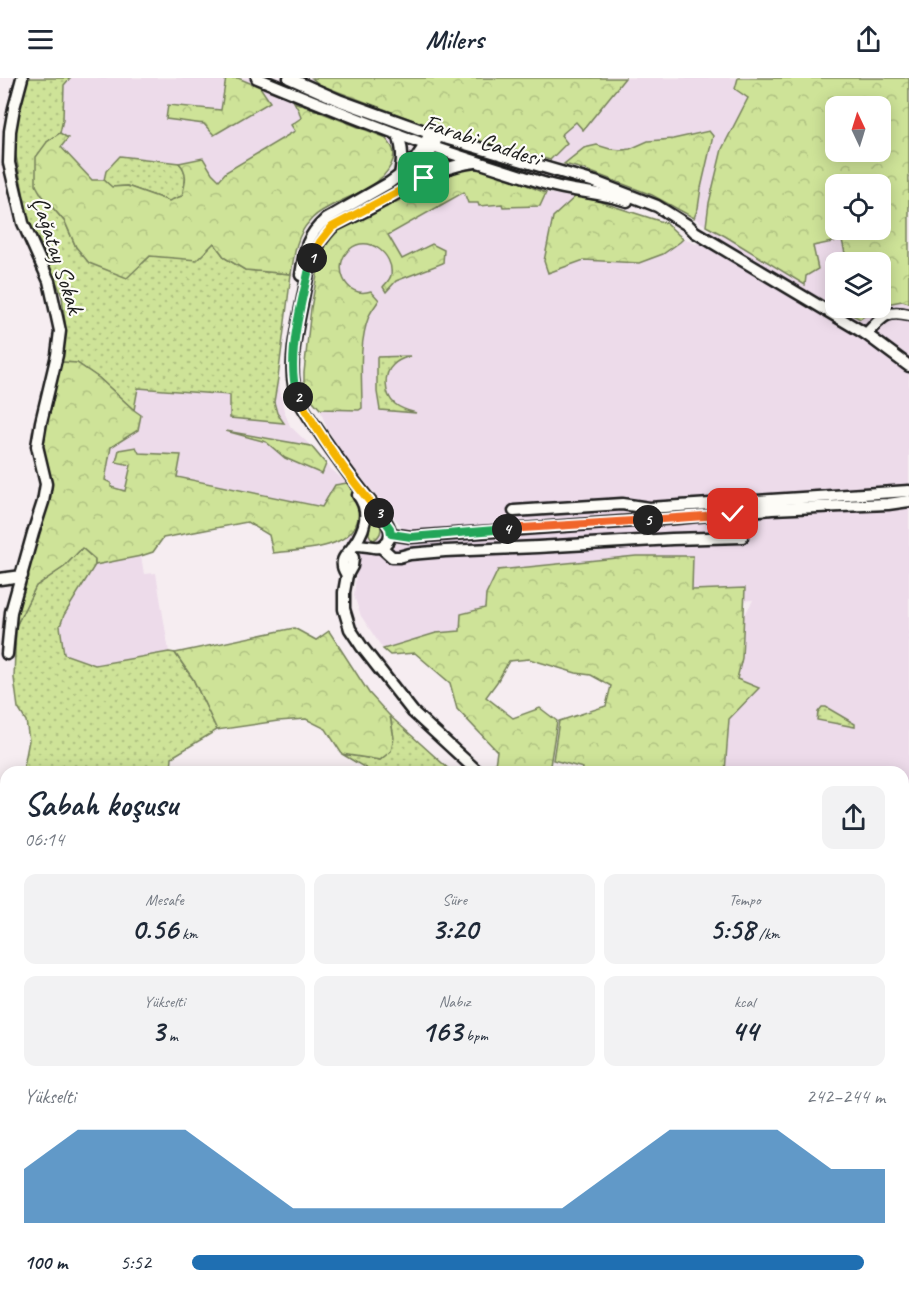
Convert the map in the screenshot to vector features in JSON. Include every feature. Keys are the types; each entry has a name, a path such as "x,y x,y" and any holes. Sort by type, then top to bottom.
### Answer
{"street":[{"name":"Çağatay Sokak","path":"7,654 12,612 46,484 37,446 60,331 49,281 23,223 9,163 10,131 22,78"},
{"name":"Farabi Caddesi","path":"260,78 429,145 549,184 626,200 686,232 695,232"},
{"name":"Farabi Caddesi","path":"289,78 433,134 595,182 657,206 695,232 866,334 909,366"},
{"path":"398,134 402,147 400,175"},
{"path":"403,189 420,170 433,134"},
{"path":"429,145 400,175 326,219 310,236 287,364 288,393 315,439 362,501 366,511 362,531 363,541 375,548 387,543 389,530 384,518 332,450 297,396 294,386 295,345 309,269 320,242 332,227 443,169 480,162"},
{"path":"549,184 553,170"},
{"path":"567,188 572,175"},
{"path":"866,334 885,315 896,312 909,315"},
{"path":"514,511 622,504 649,508 909,491"},
{"path":"471,766 412,712 350,629 344,609 344,592 347,575 352,566 352,548 362,531 372,522 382,522 389,530 411,537 772,509 909,501"},
{"path":"381,547 392,557 399,557 445,551 538,548 681,538 742,537"},
{"path":"352,548 367,545"},
{"path":"0,579 21,576"}],"shaded area":[{"path":"26,78 909,78 909,766 679,766 698,701 753,600 532,615 460,635 436,636 383,649 361,616 354,596 358,553 362,550 345,538 332,545 273,553 269,535 247,522 163,538 153,552 141,556 144,574 156,573 169,652 95,665 64,654 60,626 64,615 94,566 16,613 40,524 48,505 51,487 41,446 66,333 62,296 42,246 29,223 14,146","holes":["396,114 440,130 583,169 652,195 711,229 696,244 683,238 666,223 594,200 546,193 502,175 470,169 426,186 339,230 324,247 319,264 311,308 304,387 320,409 327,429 348,461 401,526 397,541 390,538 347,483 290,426 284,411 278,378 291,274 299,236 308,223 325,208 378,182 387,172 393,161 392,146"]}],"green space":[{"path":"26,78 70,78 64,85 63,119 60,133 47,142 41,194 65,222 76,247 143,263 150,256 173,257 214,243 225,258 245,270 291,274 274,402 277,413 284,423 230,418 230,395 138,388 134,410 99,378 77,363 61,362 66,333 62,296 42,246 29,223 14,146 15,121"},
{"path":"226,78 238,78 260,87 270,102 214,135 204,124 166,119 168,105 221,110"},
{"path":"312,78 625,78 583,130 576,122 561,135 567,143 550,160 440,130 320,85"},
{"path":"738,78 909,78 909,303 902,301 891,303 891,252 845,252 842,240 813,246 818,269 806,276 805,285 706,226 722,149 748,98 735,89"},
{"path":"294,102 384,137 394,153 391,165 379,180 325,209 309,222 298,240 291,274 245,270 225,258 214,243 197,260 150,256 127,278 89,263 76,247 65,222 36,185 36,157 47,142 60,133 68,138 61,147 92,180 104,180 112,187 127,186 169,201 182,196 185,175 179,163 203,158 219,180 226,172 295,131 291,125 301,118"},
{"path":"709,131 713,136 694,218 652,195 564,164 584,148 597,145 610,149 630,149 648,141 673,139"},
{"path":"120,156 179,163 185,175 182,196 169,201 127,186 111,187 104,180 106,171"},
{"path":"470,169 499,174 546,193 540,206 503,207 502,204 479,206 478,203 468,203 464,192 388,235 402,259 432,244 444,250 443,263 396,281 386,292 383,287 389,280 391,267 384,254 372,245 357,245 350,249 344,255 342,263 341,271 344,279 354,290 371,291 379,300 369,316 363,338 362,408 359,410 320,409 307,394 304,387 304,373 311,308 324,247 339,230 451,173"},
{"path":"576,196 666,223 683,239 663,254 639,263 584,260 548,273 544,261 553,217"},
{"path":"410,356 393,365 386,384 391,400 395,404 402,409 416,413 380,410 377,392 377,357"},
{"path":"61,362 77,363 99,378 141,415 138,430 111,447 105,480 111,483 111,487 125,491 131,465 116,462 119,450 136,447 139,453 181,455 177,477 322,507 335,485 347,483 358,506 357,522 352,531 344,538 321,547 273,553 269,535 247,522 163,538 153,552 95,565 95,559 82,548 64,567 36,586 16,626 16,613 40,524 48,505 51,487 41,446"},
{"path":"226,431 311,446 326,464 322,474 285,458 266,442"},
{"path":"371,511 381,529 374,540 369,534"},
{"path":"82,548 95,560 95,565 64,615 60,626 64,654 95,665 169,652 175,653 193,679 217,730 172,757 171,766 24,766 29,740 26,721 18,708 14,678 16,626 36,586 64,567"},
{"path":"636,556 693,556 692,590 745,588 742,658 737,679 759,688 729,719 725,766 576,766 553,760 559,721 606,706 611,686 591,675 576,673 529,659 509,661 486,697 513,718 540,708 557,721 550,766 495,766 497,751 457,709 450,683 415,653 390,655 383,649 436,633 460,631 461,614 485,608 486,595 498,570"},
{"path":"294,628 316,640 329,631 369,693 390,716 394,738 391,751 380,760 342,754 326,729 306,719 217,730 193,679 175,653"},
{"path":"822,707 826,707 855,724 855,727 817,720 818,712"},
{"path":"390,716 445,766 362,766 342,754 380,760 390,750 393,730"}],"route":[{"path":"424,178 332,227 325,234 309,269 295,345 293,370 297,396 332,450 384,518 391,534 411,537 733,514"}]}
